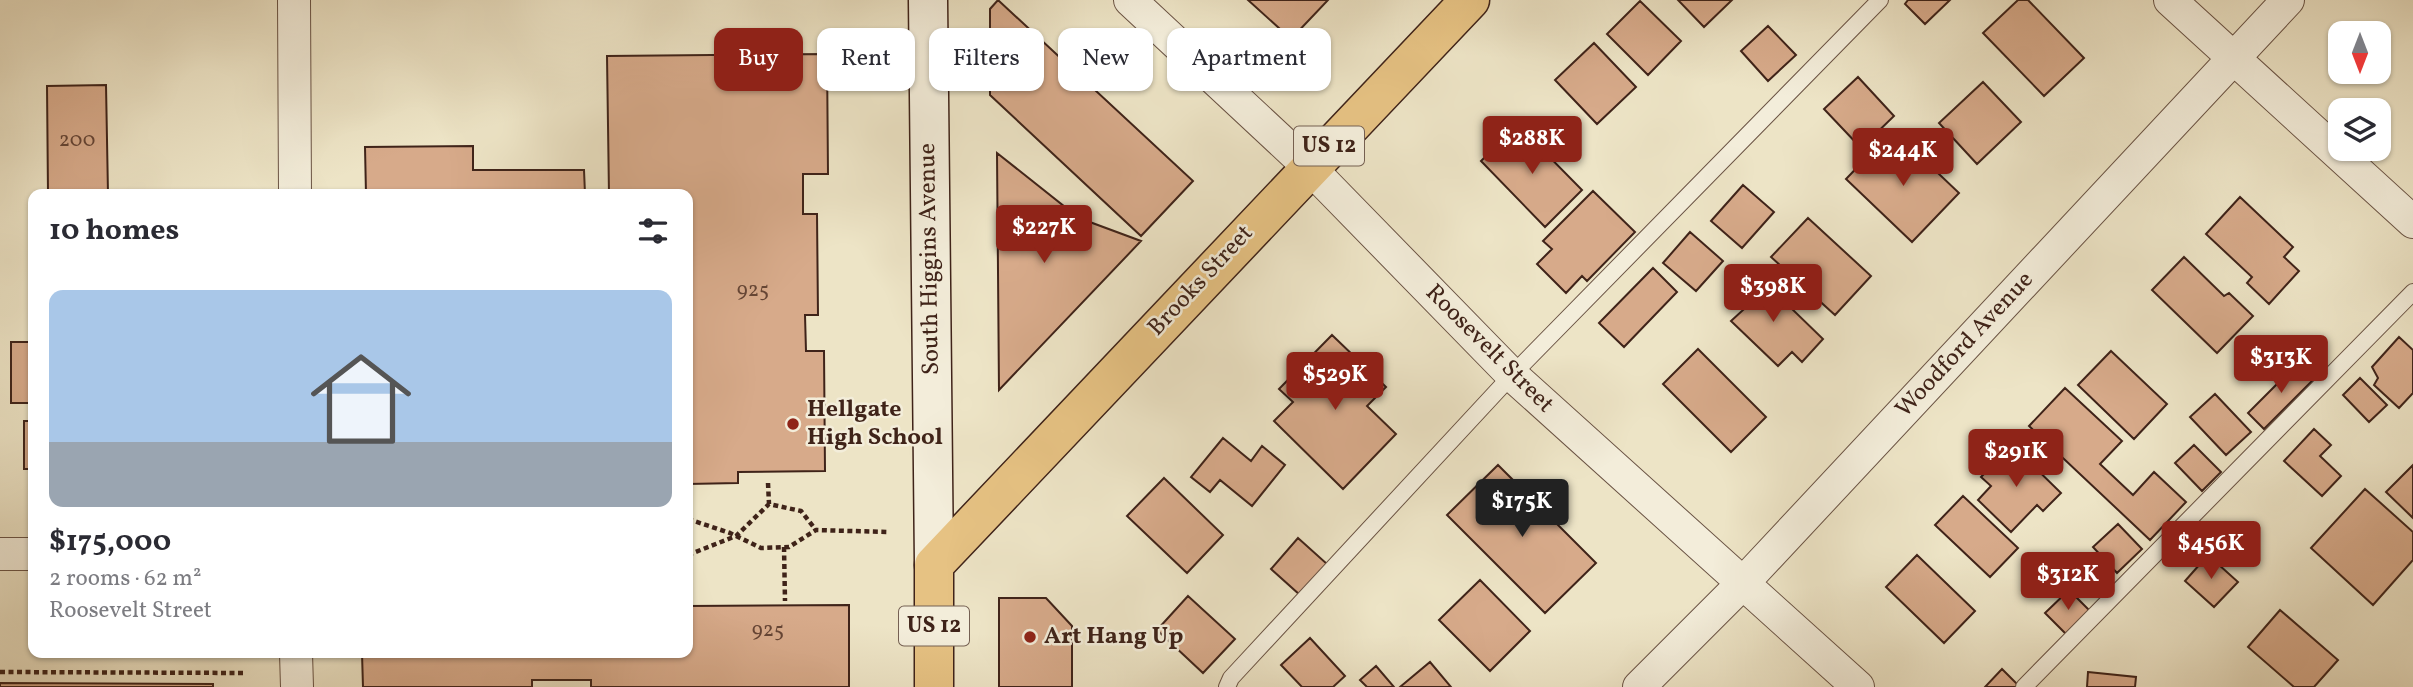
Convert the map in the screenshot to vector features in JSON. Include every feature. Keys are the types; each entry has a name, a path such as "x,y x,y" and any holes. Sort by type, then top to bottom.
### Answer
{"highway":[{"name":"Brooks Street","path":"934,565 1309,167 1471,0"},
{"name":"South Higgins Avenue","path":"934,565 934,687"}],"main road":[{"name":"South Higgins Avenue","path":"928,0 934,565"}],"street":[{"path":"294,0 295,189"},
{"name":"Roosevelt Street","path":"1130,0 1309,167 1512,375 1857,687"},
{"path":"2170,0 2413,222"},
{"name":"Woodford Avenue","path":"1639,687 1742,584 2288,0"},
{"path":"0,554 28,554"},
{"path":"296,658 296,687"}],"lane":[{"path":"1227,687 1245,663 1512,375 1880,0"},
{"path":"2024,687 2413,292"}],"path":[{"path":"693,553 736,536 769,504 768,483"},
{"path":"769,504 800,511 816,530"},
{"path":"693,521 761,548 784,547 816,530 887,532"},
{"path":"784,547 785,601"},
{"path":"0,672 246,673"}],"building":[{"path":"998,0 1028,28 990,28 990,9"},
{"path":"1248,0 1328,0 1301,28 1279,28"},
{"path":"1678,0 1732,0 1704,27"},
{"path":"1908,0 1950,0 1925,24 1905,4"},
{"path":"2018,0 2028,0 2084,58 2044,96 1983,33"},
{"path":"1640,1 1681,41 1648,75 1607,34"},
{"path":"1768,26 1796,55 1768,81 1741,51"},
{"path":"1044,43 1058,56 1058,91 1096,91 1193,181 1141,236 990,95 990,91 1044,91"},
{"path":"1594,43 1636,87 1597,124 1555,80"},
{"path":"803,54 817,54 817,91 827,91 828,174 803,174 803,214 817,214 818,315 805,315 806,351 824,351 825,471 738,472 738,483 693,484 693,189 609,189 607,56 714,55 714,91 803,91"},
{"path":"1858,77 1894,116 1861,148 1824,109"},
{"path":"1983,82 2021,122 1977,164 1939,123"},
{"path":"106,85 108,189 48,189 47,86"},
{"path":"1518,125 1582,190 1545,227 1481,161"},
{"path":"1899,136 1959,193 1912,242 1846,179 1872,152 1878,158"},
{"path":"473,146 473,170 584,170 585,189 366,189 365,147"},
{"path":"997,153 1079,218 1141,241 999,390"},
{"path":"1743,185 1774,212 1742,248 1711,221"},
{"path":"1593,191 1635,232 1587,281 1582,276 1566,293 1537,264 1552,249 1543,241"},
{"path":"2240,197 2293,247 2284,257 2299,271 2269,304 2247,283 2252,277 2206,234"},
{"path":"1808,218 1871,276 1835,315 1771,257"},
{"path":"1690,232 1723,261 1696,291 1663,263"},
{"path":"2184,257 2224,296 2229,293 2253,316 2217,353 2152,290"},
{"path":"1653,268 1677,292 1624,347 1599,323"},
{"path":"1757,275 1823,339 1802,362 1792,352 1778,366 1731,321 1743,310 1732,300"},
{"path":"1332,335 1386,387 1367,406 1396,434 1343,489 1274,421 1293,402 1279,389"},
{"path":"2399,337 2413,350 2413,393 2399,408 2374,385 2378,378 2372,367"},
{"path":"11,342 28,342 28,403 11,403"},
{"path":"1698,349 1766,417 1731,452 1663,384"},
{"path":"2111,351 2167,404 2134,439 2078,385"},
{"path":"2299,362 2315,378 2264,429 2248,413"},
{"path":"2360,378 2387,405 2369,422 2343,395"},
{"path":"2065,388 2122,441 2100,464 2133,495 2154,472 2186,502 2150,540 2029,426"},
{"path":"2215,394 2251,432 2226,455 2190,417"},
{"path":"24,421 28,421 28,469 24,469"},
{"path":"2314,429 2331,445 2320,456 2341,476 2322,496 2284,461"},
{"path":"1223,438 1251,461 1262,446 1285,465 1252,506 1220,480 1210,492 1191,477"},
{"path":"2012,445 2061,493 2043,511 2037,505 2011,532 1978,500 1991,486 1981,477"},
{"path":"2194,445 2221,472 2202,491 2175,463"},
{"path":"1498,465 1596,563 1545,613 1447,515"},
{"path":"2413,465 2413,518 2386,492"},
{"path":"1164,478 1223,535 1187,573 1127,516"},
{"path":"2365,489 2413,532 2413,560 2373,605 2311,548"},
{"path":"1963,496 2018,548 1990,577 1935,525"},
{"path":"2118,524 2142,549 2117,573 2093,547"},
{"path":"1298,538 1327,564 1300,595 1271,569"},
{"path":"1917,555 1975,611 1944,643 1886,587"},
{"path":"2208,555 2238,582 2214,607 2185,581"},
{"path":"1480,580 1530,631 1490,671 1439,620"},
{"path":"2069,590 2090,611 2066,634 2045,613"},
{"path":"1188,596 1235,639 1203,673 1157,630"},
{"path":"999,598 1046,598 1072,626 1072,687 999,687"},
{"path":"849,605 849,687 591,687 591,680 532,680 532,687 363,687 362,658 693,658 693,606"},
{"path":"2280,610 2338,660 2314,687 2294,687 2248,647"},
{"path":"1310,638 1345,676 1333,687 1302,687 1281,665"},
{"path":"1430,662 1451,687 1400,687"},
{"path":"1376,666 1394,687 1367,687 1360,680"},
{"path":"2002,669 2020,687 1985,687"},
{"path":"2088,672 2136,677 2135,687 2087,687"},
{"path":"0,683 213,684 213,687 0,687"}],"place":[{"name":"Hellgate High School","path":"793,424"},
{"name":"Art Hang Up","path":"1030,637"}]}
